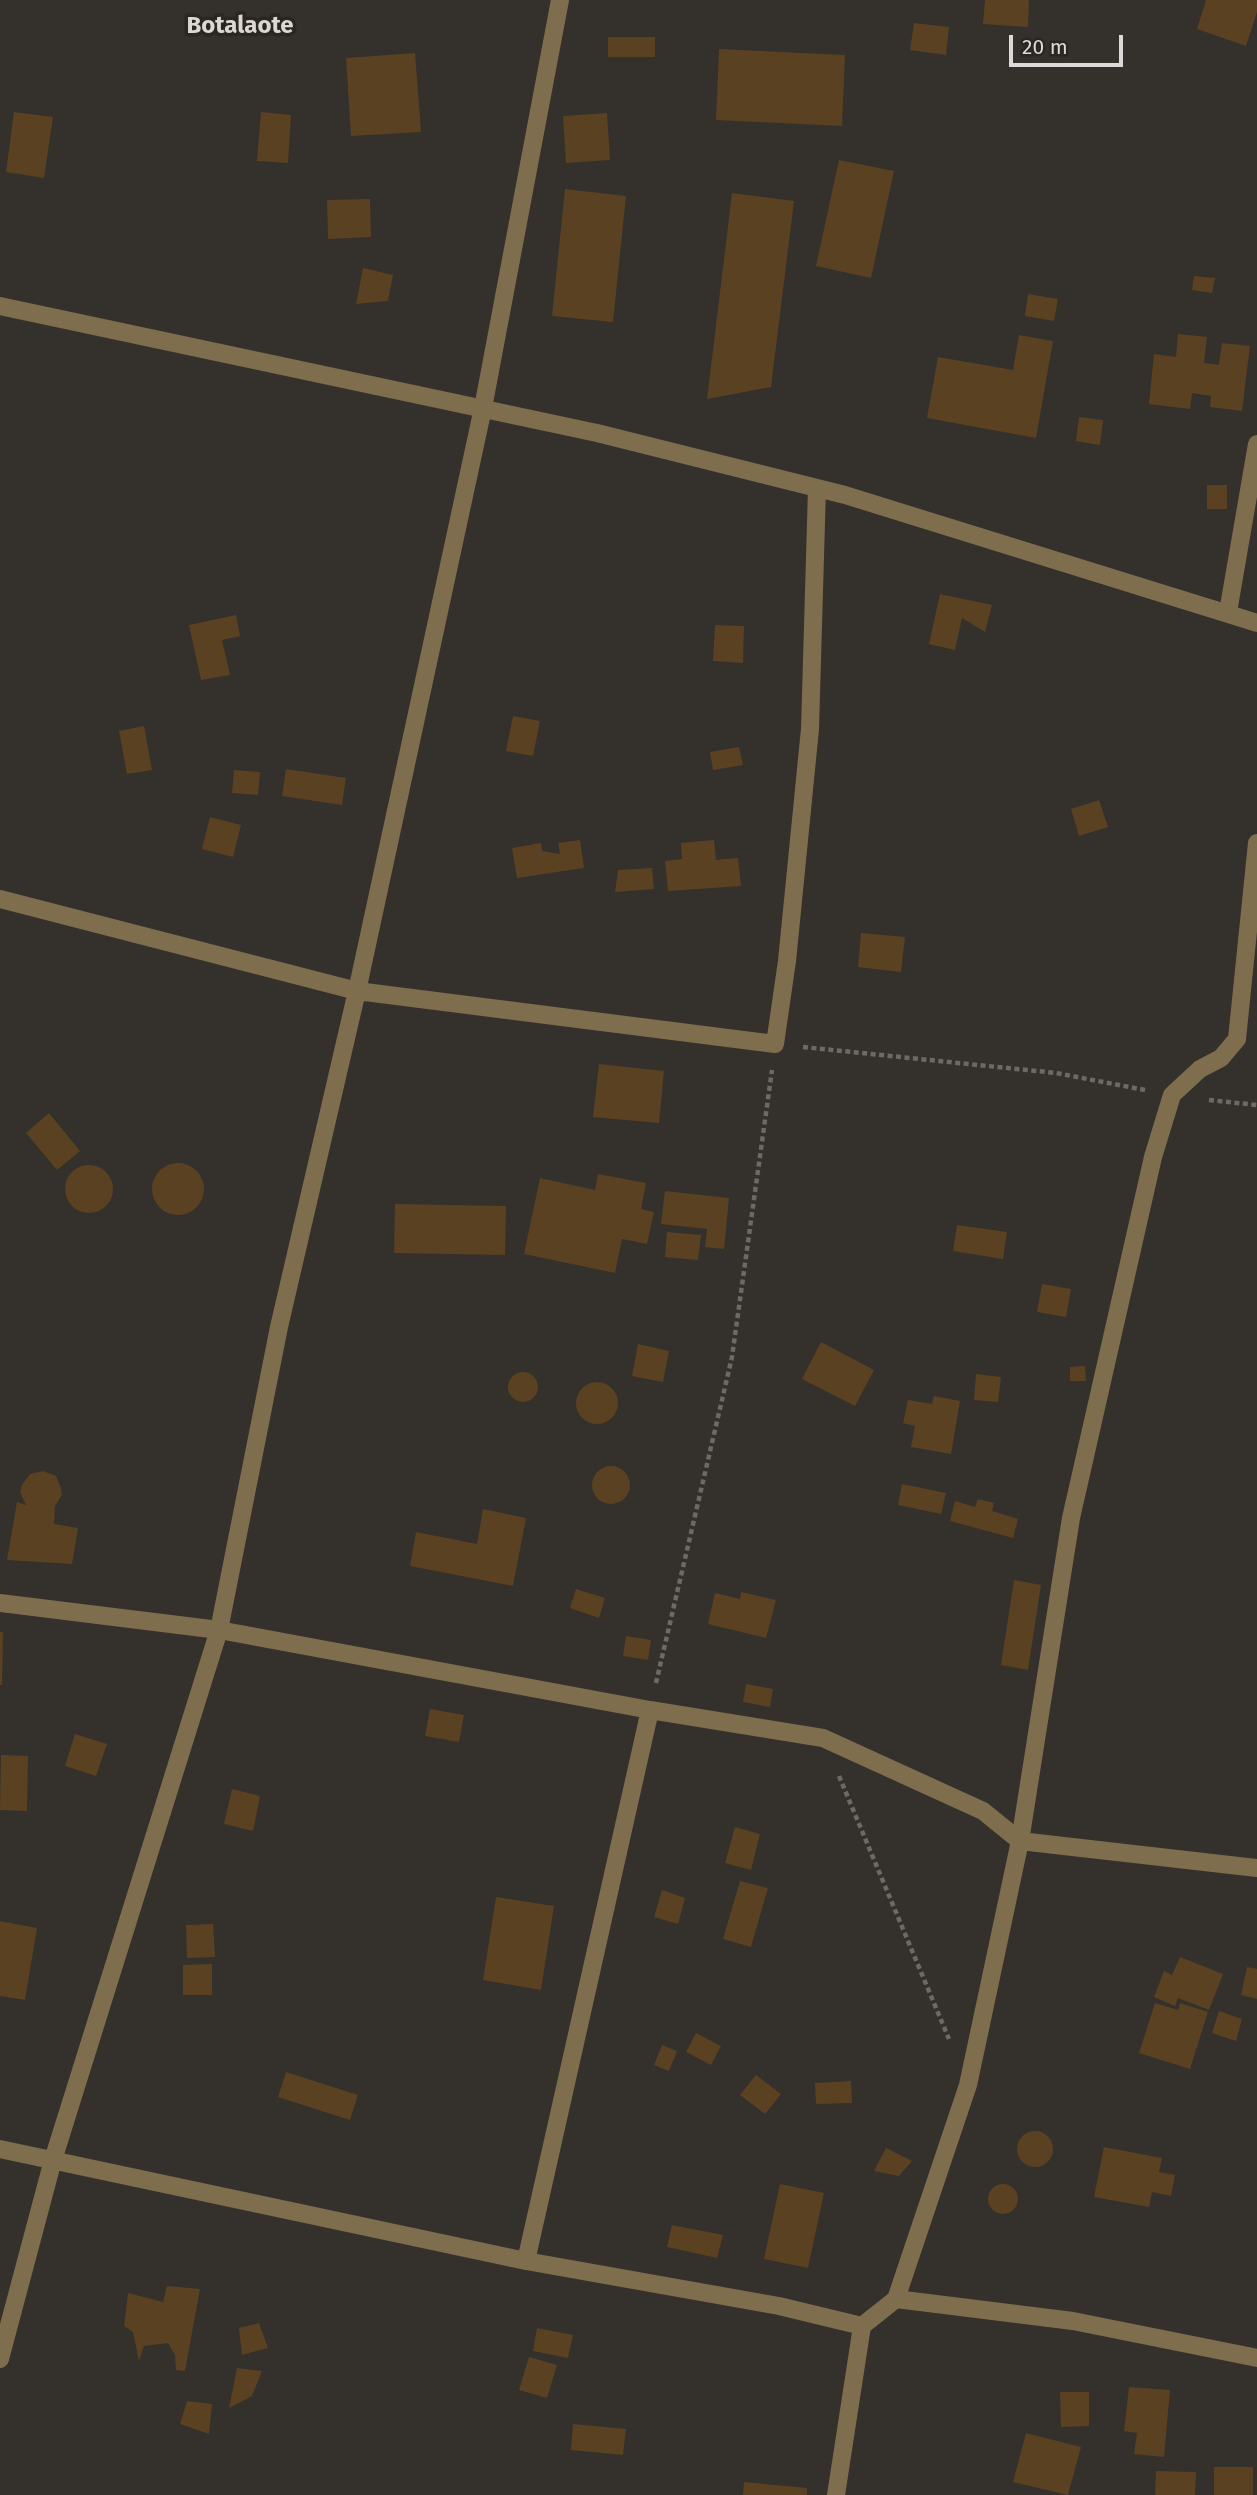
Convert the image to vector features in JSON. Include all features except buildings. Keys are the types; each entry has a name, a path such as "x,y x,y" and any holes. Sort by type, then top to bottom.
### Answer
{"street":[{"path":"0,2359 53,2160 219,1630 279,1327 357,991 483,408 560,0"},
{"path":"0,306 597,433 817,488 1257,623"},
{"path":"1228,612 1257,444"},
{"path":"0,899 357,991 775,1044 787,961 810,729 817,488"},
{"path":"836,2495 862,2326 896,2299 968,2085 1020,1841 1071,1518 1135,1233 1171,1096 1199,1069 1221,1058 1237,1040 1257,843"},
{"path":"0,1603 219,1630 650,1710 823,1738 983,1811 1020,1841 1257,1868"},
{"path":"526,2261 650,1710"},
{"path":"0,2149 526,2261 779,2306 862,2326"},
{"path":"896,2299 1073,2321 1257,2358"}],"path":[{"path":"650,1710 732,1357 775,1044 1056,1073 1171,1096 1257,1105"},
{"path":"823,1738 968,2085"}],"district":[{"name":"Botalaote","path":"240,26"}]}
